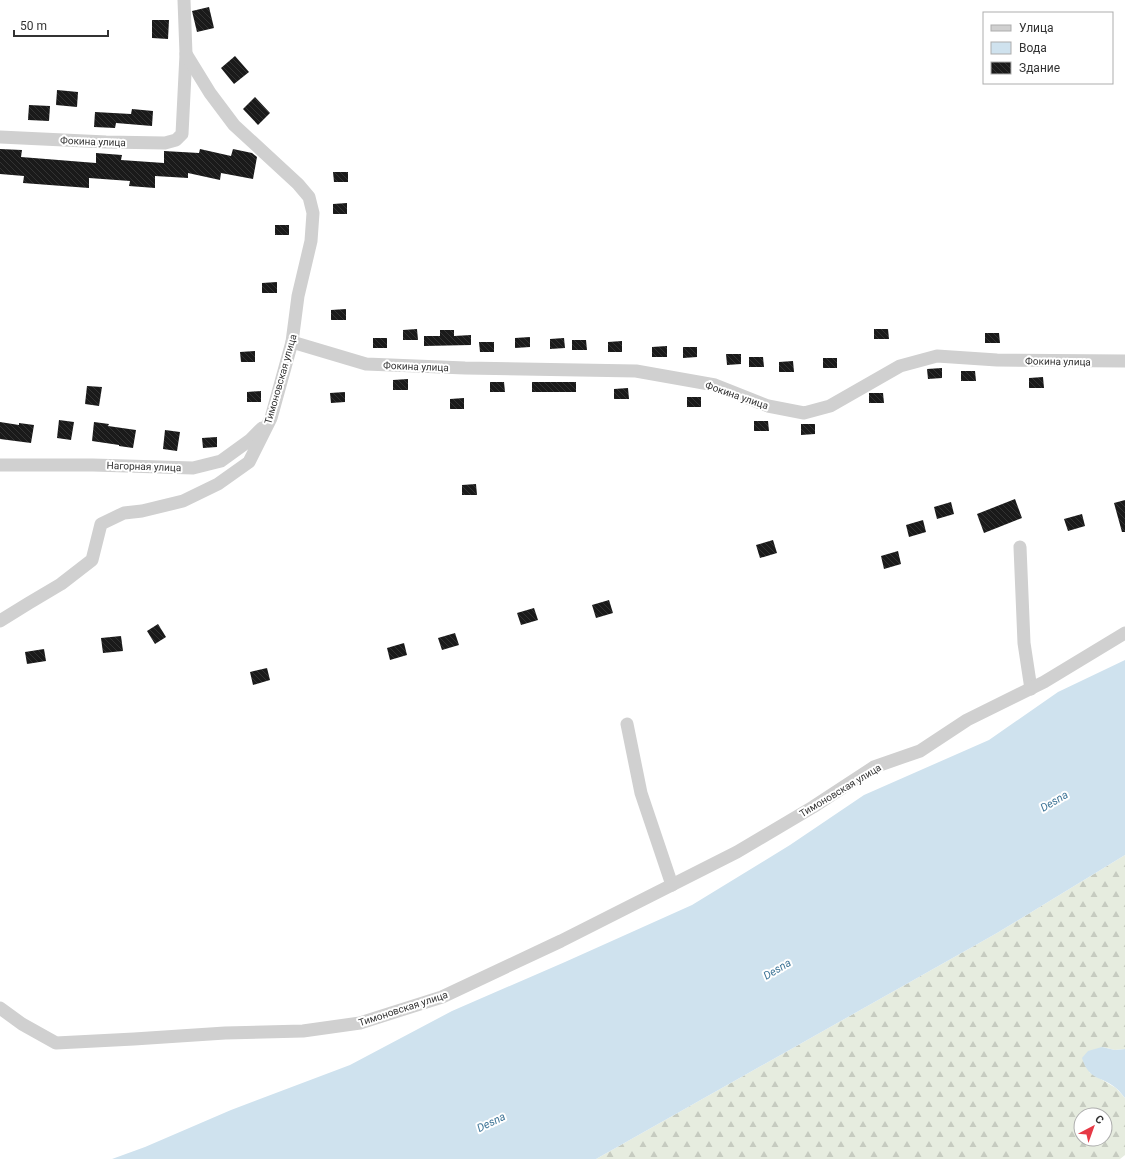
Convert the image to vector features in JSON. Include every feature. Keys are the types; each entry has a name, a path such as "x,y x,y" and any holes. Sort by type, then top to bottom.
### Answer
{"street":[{"path":"184,0 186,54"},
{"name":"Фокина улица","path":"0,137 106,142 165,143 176,140 182,134 186,54"},
{"name":"Тимоновская улица","path":"0,622 28,603 61,584 92,560 101,524 124,513 142,511 183,501 218,484 249,462 271,418 292,342 298,296 311,241 313,213 310,197 234,125 210,93 186,54"},
{"name":"Фокина улица","path":"292,342 366,364 465,368 636,371 715,385 768,406 804,413 830,406 900,366 937,356 997,360 1125,361"},
{"name":"Нагорная улица","path":"0,465 93,465 193,468 221,461 250,440 271,418"},
{"path":"1020,547 1024,643 1031,688"},
{"name":"Тимоновская улица","path":"0,1008 22,1024 56,1043 134,1040 225,1033 303,1031 360,1022 442,996 561,941 737,852 813,807 874,768 920,750 967,720 1044,682 1125,633"},
{"path":"627,724 641,792 672,885"}],"green space":[{"path":"1125,855 1125,1049 1115,1050 1102,1047 1089,1072 1116,1088 1125,1098 1125,1155 1120,1159 596,1159 997,933"}],"water":[{"name":"Desna","path":"1125,660 1125,855 997,933 596,1159 112,1159 145,1147 231,1110 350,1065 452,1011 692,905 790,845 864,795 989,740 1058,692"},
{"path":"1102,1047 1115,1050 1125,1049 1125,1098 1111,1084 1096,1077 1088,1071 1085,1065 1082,1058 1088,1051"}],"building":[{"path":"209,7 214,28 197,32 192,11"},
{"path":"152,20 169,20 168,39 152,38"},
{"path":"235,56 249,72 234,84 221,68"},
{"path":"57,90 78,92 77,107 56,105"},
{"path":"255,97 270,113 258,125 243,109"},
{"path":"29,105 50,106 49,121 28,120"},
{"path":"132,109 153,111 152,126 116,123 115,128 94,127 95,112 131,114"},
{"path":"0,149 22,150 21,157 96,163 96,153 122,155 121,160 164,163 164,151 199,153 200,149 231,156 233,149 252,153 257,157 253,179 221,173 220,180 188,173 188,178 155,176 155,188 129,186 130,181 89,178 89,188 23,183 24,176 0,174"},
{"path":"333,172 348,172 348,182 334,182"},
{"path":"347,203 347,214 333,214 333,204"},
{"path":"275,225 289,225 289,235 275,235"},
{"path":"277,282 277,293 262,293 262,283"},
{"path":"346,309 346,320 331,320 331,310"},
{"path":"417,329 418,340 403,340 403,330"},
{"path":"874,329 888,329 889,339 874,339"},
{"path":"440,330 454,330 454,336 471,335 471,345 424,346 424,336 440,336"},
{"path":"985,333 999,333 1000,343 985,343"},
{"path":"530,337 530,347 515,348 515,338"},
{"path":"373,338 387,338 387,348 373,348"},
{"path":"564,338 565,348 550,349 550,339"},
{"path":"572,340 586,340 587,350 572,350"},
{"path":"622,341 622,352 608,352 608,342"},
{"path":"479,342 494,342 494,352 480,352"},
{"path":"667,346 667,357 652,357 652,347"},
{"path":"683,347 697,347 697,357 683,358"},
{"path":"255,351 255,362 241,362 240,352"},
{"path":"726,354 741,354 741,364 727,365"},
{"path":"749,357 763,357 764,367 749,367"},
{"path":"823,358 837,358 837,368 823,368"},
{"path":"793,361 794,372 779,372 779,362"},
{"path":"942,368 942,378 928,379 927,369"},
{"path":"961,371 975,371 976,381 961,381"},
{"path":"1043,377 1044,388 1029,388 1029,378"},
{"path":"408,379 408,390 393,390 393,380"},
{"path":"490,382 504,382 505,392 490,392"},
{"path":"532,382 576,382 576,392 532,392"},
{"path":"87,386 102,387 99,406 85,404"},
{"path":"628,388 629,399 614,399 614,389"},
{"path":"261,391 261,402 247,402 247,392"},
{"path":"345,392 345,402 331,403 330,393"},
{"path":"869,393 883,393 884,403 869,403"},
{"path":"687,397 701,397 701,407 687,407"},
{"path":"464,398 464,409 450,409 450,399"},
{"path":"59,420 74,422 71,440 57,438"},
{"path":"754,421 768,421 769,431 754,431"},
{"path":"0,422 19,425 19,423 34,425 31,443 0,439"},
{"path":"94,422 109,424 108,426 136,430 133,448 92,441"},
{"path":"801,424 815,424 815,434 801,435"},
{"path":"165,430 180,432 177,451 163,449"},
{"path":"217,437 217,447 203,448 202,438"},
{"path":"476,484 477,495 462,495 462,485"},
{"path":"1015,499 1022,518 984,533 977,514"},
{"path":"1125,500 1125,532 1122,532 1114,503"},
{"path":"951,502 954,514 937,519 934,507"},
{"path":"1082,514 1085,526 1068,531 1064,519"},
{"path":"923,520 926,532 909,537 906,525"},
{"path":"773,540 777,553 760,558 756,545"},
{"path":"898,551 901,564 884,569 881,556"},
{"path":"609,600 613,613 596,618 592,605"},
{"path":"534,608 538,620 521,625 517,613"},
{"path":"158,624 166,637 155,644 147,631"},
{"path":"455,633 459,645 442,650 438,638"},
{"path":"121,636 123,651 103,653 101,638"},
{"path":"404,643 407,655 390,660 387,648"},
{"path":"44,649 46,661 27,664 25,652"},
{"path":"267,668 270,680 253,685 250,672"}]}
